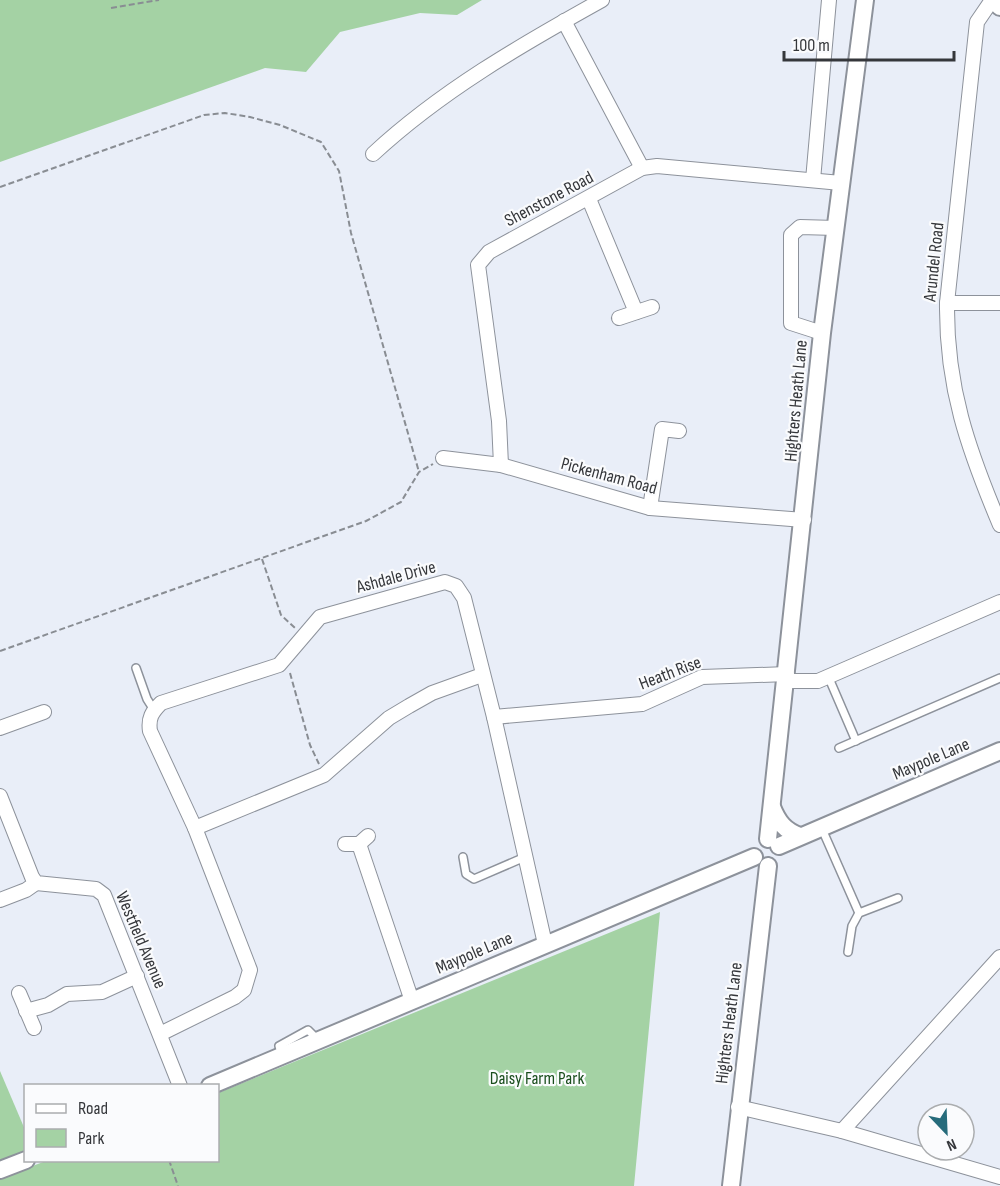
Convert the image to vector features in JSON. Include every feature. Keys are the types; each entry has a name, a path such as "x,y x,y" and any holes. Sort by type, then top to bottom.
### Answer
{"street":[{"path":"373,154 419,115 483,69 602,0"},
{"path":"813,180 829,0"},
{"name":"Highters Heath Lane","path":"773,842 772,807 822,333 850,131 865,0"},
{"path":"992,0 1000,7"},
{"name":"Arundel Road","path":"992,0 977,22 947,303 950,368 963,430 1000,525"},
{"path":"564,21 642,168"},
{"name":"Shenstone Road","path":"501,465 499,421 478,266 489,252 642,168 657,166 841,183"},
{"path":"589,199 636,312"},
{"path":"822,333 791,323 791,235 800,227 836,228"},
{"path":"947,303 1000,303"},
{"path":"620,318 652,307"},
{"path":"650,508 662,429 679,431"},
{"name":"Pickenham Road","path":"443,458 501,465 650,508 804,520"},
{"name":"Ashdale Drive","path":"154,710 161,703 269,671 286,659 320,617 431,585 451,582 464,598 483,675"},
{"path":"787,677 818,681 1000,602"},
{"path":"195,828 324,775 389,718 432,693 483,675 544,944"},
{"name":"Heath Rise","path":"494,717 642,704 702,677 787,677"},
{"path":"154,710 149,723 150,731 195,828 249,963 250,976 244,990 235,997 160,1034"},
{"path":"0,728 44,712"},
{"name":"Maypole Lane","path":"773,842 800,836 999,754"},
{"path":"0,796 36,883 26,890 0,900"},
{"path":"772,807 779,823 791,833 800,836"},
{"path":"357,841 412,1001"},
{"path":"773,842 778,859 761,861 756,844 773,842"},
{"name":"Highters Heath Lane","path":"731,1186 761,861"},
{"name":"Maypole Lane","path":"215,1084 544,944 761,861"},
{"name":"Westfield Avenue","path":"36,883 85,887 102,892 179,1084"},
{"path":"842,1131 1000,957"},
{"path":"26,1011 48,1005 67,994 102,992 137,976"},
{"path":"19,993 34,1028"},
{"path":"738,1107 842,1131 998,1180"},
{"path":"0,1170 24,1161"}],"lane":[{"path":"136,668 147,699 154,710"},
{"path":"828,676 856,741"},
{"path":"839,748 1000,678"},
{"path":"821,826 859,913"},
{"path":"463,857 466,874 474,879 525,857"},
{"path":"849,952 852,926 859,913 898,898"}],"path":[{"path":"111,8 159,0"},
{"path":"0,187 204,115 225,113 250,117 280,125 321,142 339,171 351,233 419,472"},
{"path":"0,651 366,521 401,502 419,472 443,458"},
{"path":"262,559 281,615 303,637"},
{"path":"286,659 310,745 324,775"},
{"path":"169,1162 178,1186"}],"green space":[{"path":"0,0 482,0 457,15 420,13 340,32 306,72 265,68 0,162"},
{"name":"Daisy Farm Park","path":"660,912 634,1186 0,1186 0,1178 43,1162 219,1162 219,1093"},
{"path":"0,1071 24,1127 24,1150 0,1162"}]}
